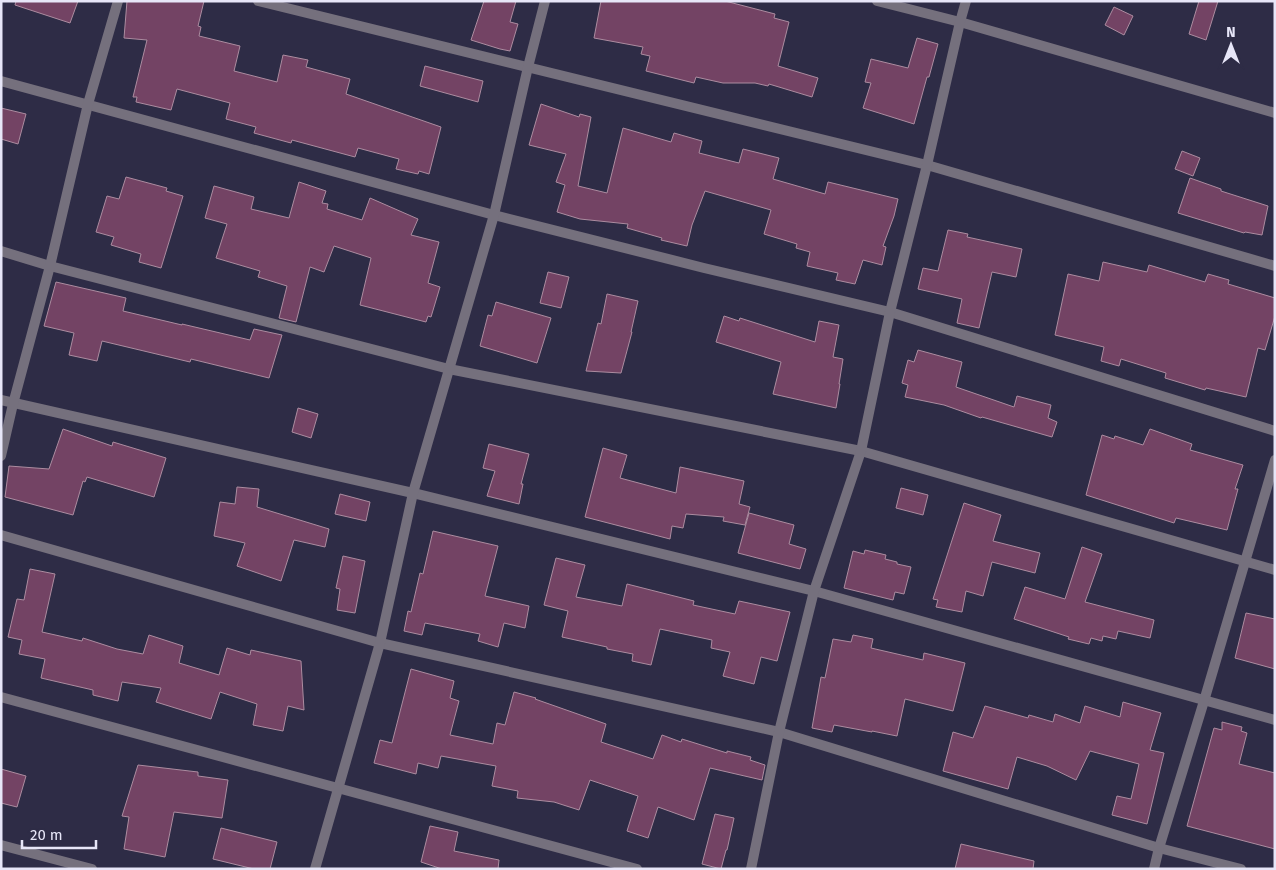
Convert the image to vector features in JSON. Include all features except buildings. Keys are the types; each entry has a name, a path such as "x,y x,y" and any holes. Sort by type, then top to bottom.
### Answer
{"street":[{"path":"1,456 50,266 88,104 118,1"},
{"path":"258,1 928,165 1275,266"},
{"path":"315,869 380,643 413,493 494,215 545,1"},
{"path":"877,1 960,22 1275,113"},
{"path":"751,869 779,732 814,591 861,451 890,312 928,165 966,1"},
{"path":"1,81 494,215 704,268 890,312 1275,431"},
{"path":"1,250 50,266 448,369 861,451 1275,570"},
{"path":"1,400 413,493 814,591 1275,720"},
{"path":"1154,869 1275,460"},
{"path":"1,535 380,643 779,732 1159,848 1241,869"},
{"path":"1,697 638,869"},
{"path":"1,845 92,869"}]}
